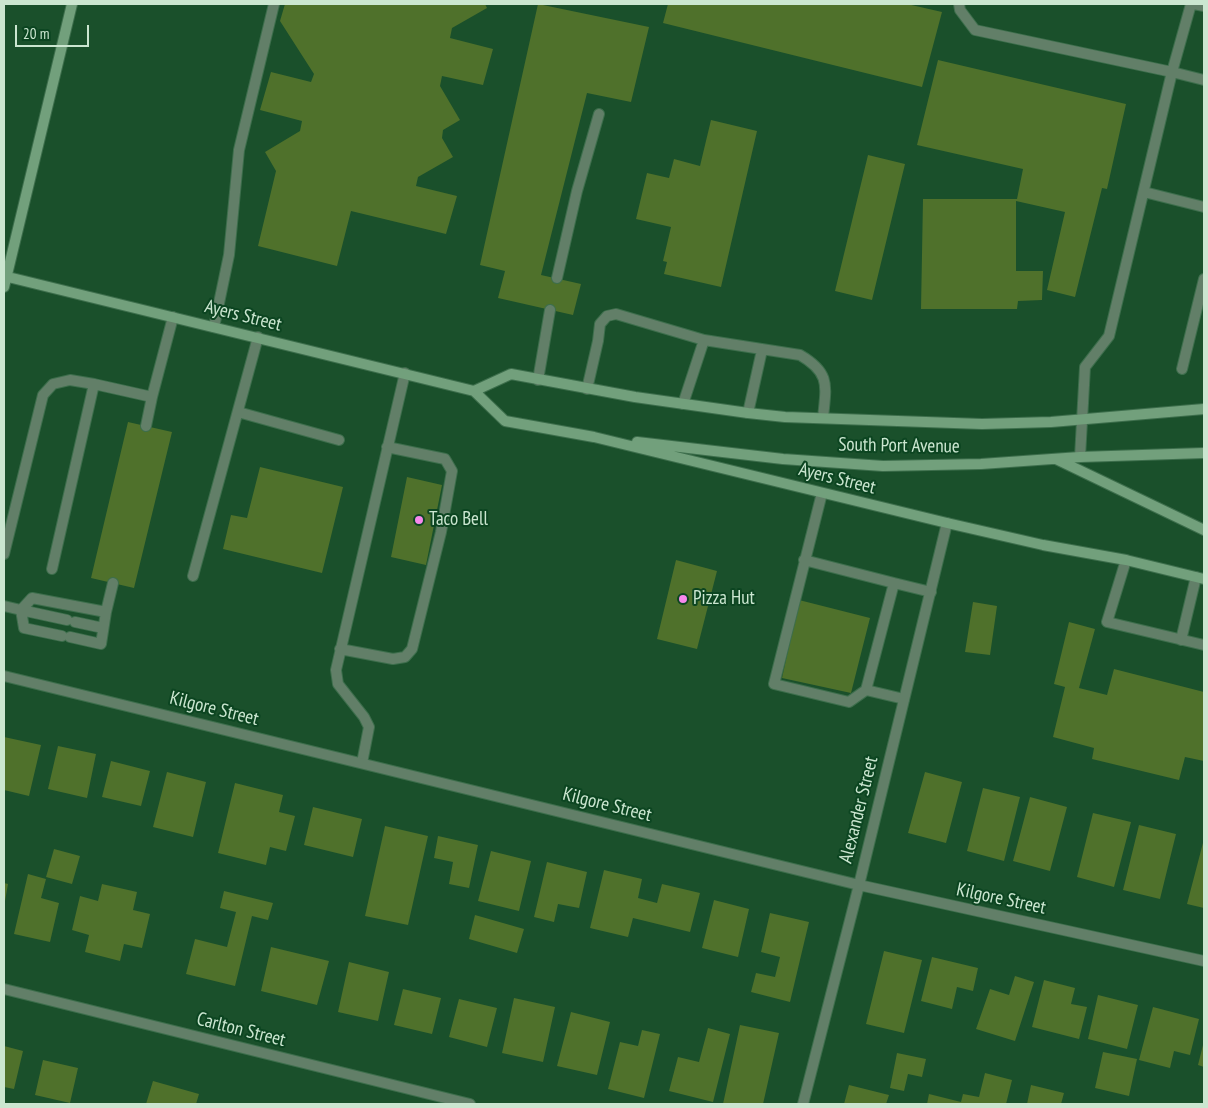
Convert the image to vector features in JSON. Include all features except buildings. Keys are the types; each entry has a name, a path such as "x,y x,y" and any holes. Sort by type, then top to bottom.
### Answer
{"main road":[{"path":"4,287 5,276 72,4"},
{"name":"Ayers Street","path":"5,276 474,390 505,421 594,437 947,523 1043,545 1126,560 1200,578"},
{"path":"474,390 511,374 587,389 748,413 822,418 982,424 1051,422 1204,409"},
{"name":"South Port Avenue","path":"594,437 783,459 883,466 981,464 1080,457 1204,454"},
{"path":"1055,459 1204,530"}],"street":[{"path":"214,327 230,254 240,150 274,4"},
{"path":"959,4 960,10 975,30 1204,80"},
{"path":"1080,457 1085,367 1109,336 1172,72 1192,4 1204,6"},
{"path":"557,278 577,191 599,114"},
{"path":"1144,192 1204,207"},
{"path":"1182,369 1204,279"},
{"path":"538,380 550,310"},
{"path":"587,389 600,324 607,316 616,314 704,340 800,355 814,363 822,374 826,388 822,418"},
{"path":"146,426 172,317"},
{"path":"194,576 258,338"},
{"path":"683,404 704,340"},
{"path":"748,413 762,350"},
{"path":"362,763 369,727 364,717 338,684 336,670 405,373"},
{"path":"4,554 43,396 53,384 70,380 152,397"},
{"path":"52,569 94,384"},
{"path":"238,412 339,440"},
{"path":"340,650 393,659 405,657 412,649 441,532 452,471 445,459 388,447"},
{"path":"822,493 774,684 849,702 866,690 894,583"},
{"name":"Alexander Street","path":"803,1104 859,885 947,523"},
{"path":"804,560 931,592"},
{"path":"1126,560 1107,622 1204,645"},
{"path":"1181,640 1200,578"},
{"path":"21,610 24,628 101,644 113,583"},
{"path":"21,610 32,598 106,612"},
{"path":"4,606 103,628"},
{"name":"Kilgore Street","path":"4,676 859,885 1204,961"},
{"path":"866,690 904,699"},
{"name":"Carlton Street","path":"4,989 470,1104"}],"place":[{"name":"Taco Bell","path":"419,520"},
{"name":"Pizza Hut","path":"683,599"}]}
